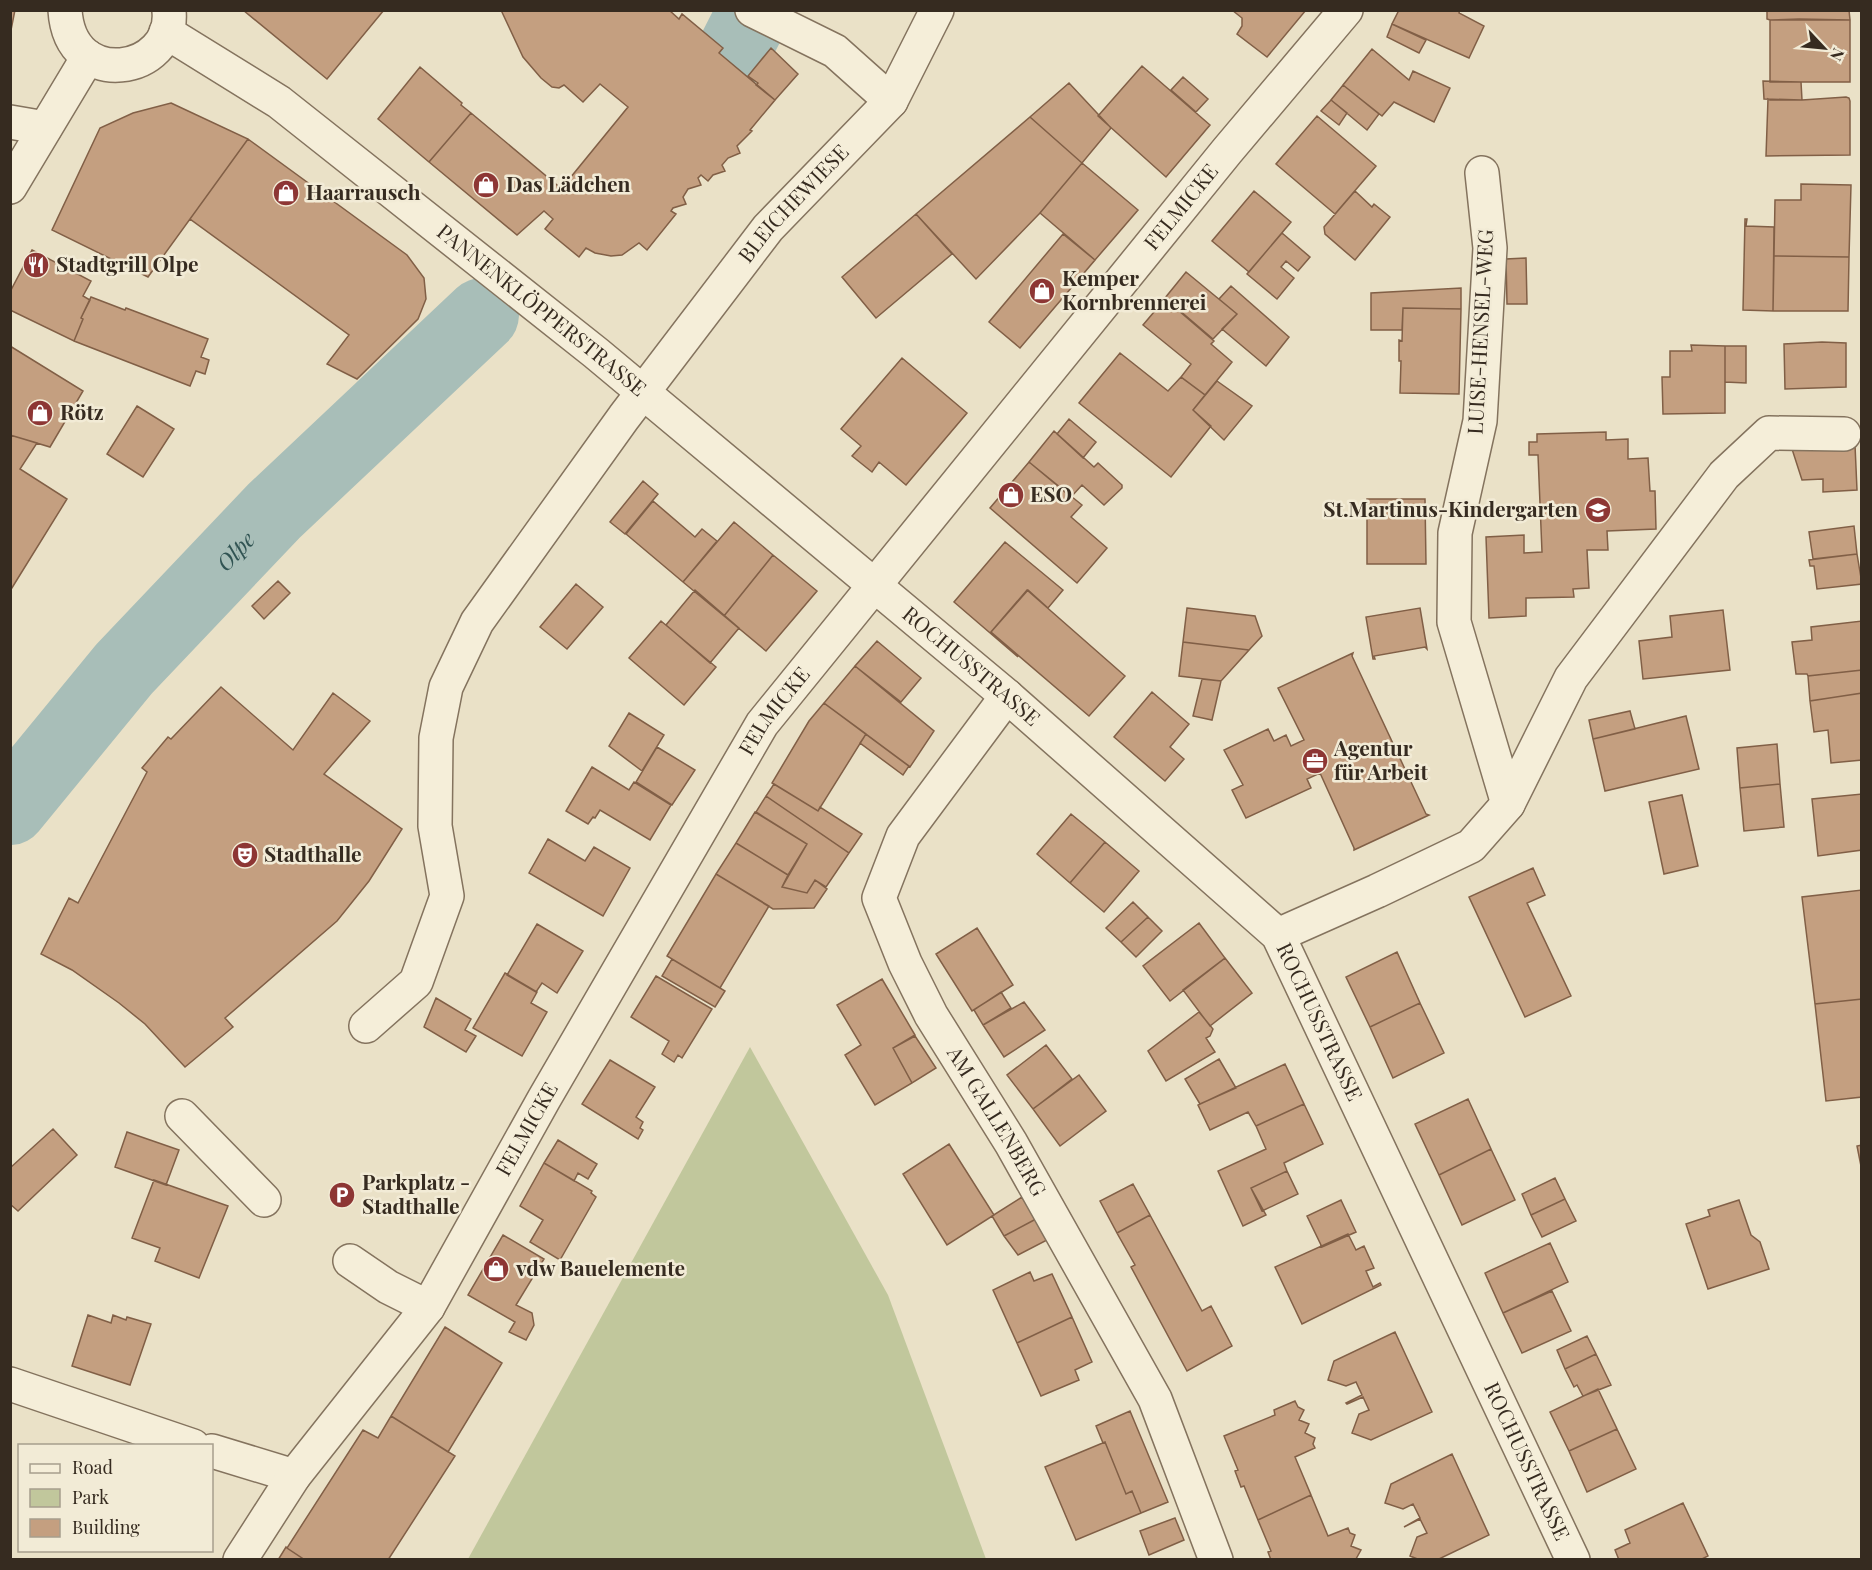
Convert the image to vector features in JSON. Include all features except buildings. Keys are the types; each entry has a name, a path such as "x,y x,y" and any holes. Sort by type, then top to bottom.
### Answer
{"street":[{"path":"65,10 66,24 73,41 88,57 105,64 122,66 140,61 157,48 168,21"},
{"name":"BLEICHEWIESE","path":"366,1026 416,982 447,896 435,826 436,738 446,687 477,622 641,393 768,228 891,101 937,10"},
{"name":"FELMICKE","path":"240,1560 294,1476 428,1306 544,1099 762,724 1227,151 1346,10"},
{"path":"763,15 835,51 891,101"},
{"name":"PANNENKLÖPPERSTRASSE","path":"168,21 279,102 596,353 641,393 874,585"},
{"path":"10,187 88,57"},
{"path":"10,122 45,128"},
{"name":"LUISE-HENSEL-WEG","path":"1482,173 1490,248 1480,421 1455,533 1454,622 1508,804"},
{"path":"1278,935 1471,846 1508,804 1571,678 1724,475 1769,433 1844,435"},
{"name":"ROCHUSSTRASSE","path":"874,585 1007,696 1278,935 1573,1560"},
{"name":"AM GALLENBERG","path":"1007,696 903,836 879,898 905,963 931,1015 1011,1143 1155,1399 1216,1560"},
{"path":"182,1116 264,1200"},
{"path":"350,1261 388,1287 428,1306"},
{"path":"13,1385 188,1444"},
{"path":"213,1451 294,1476"}],"green space":[{"path":"750,1047 888,1295 986,1559 468,1559"}],"waterway":[{"name":"Olpe","path":"733,53 755,10"},
{"name":"Olpe","path":"10,808 124,669 274,511 482,315"}],"place":[{"name":"Das Lädchen","path":"486,185"},
{"name":"Haarrausch","path":"286,193"},
{"name":"Stadtgrill Olpe","path":"36,265"},
{"name":"Kemper Kornbrennerei","path":"1042,291"},
{"name":"Rötz","path":"40,413"},
{"name":"ESO","path":"1011,495"},
{"name":"St.Martinus-Kindergarten","path":"1598,510"},
{"name":"Agentur für Arbeit","path":"1315,761"},
{"name":"Stadthalle","path":"245,855"},
{"name":"Parkplatz - Stadthalle","path":"342,1195"},
{"name":"vdw Bauelemente","path":"496,1269"}]}
